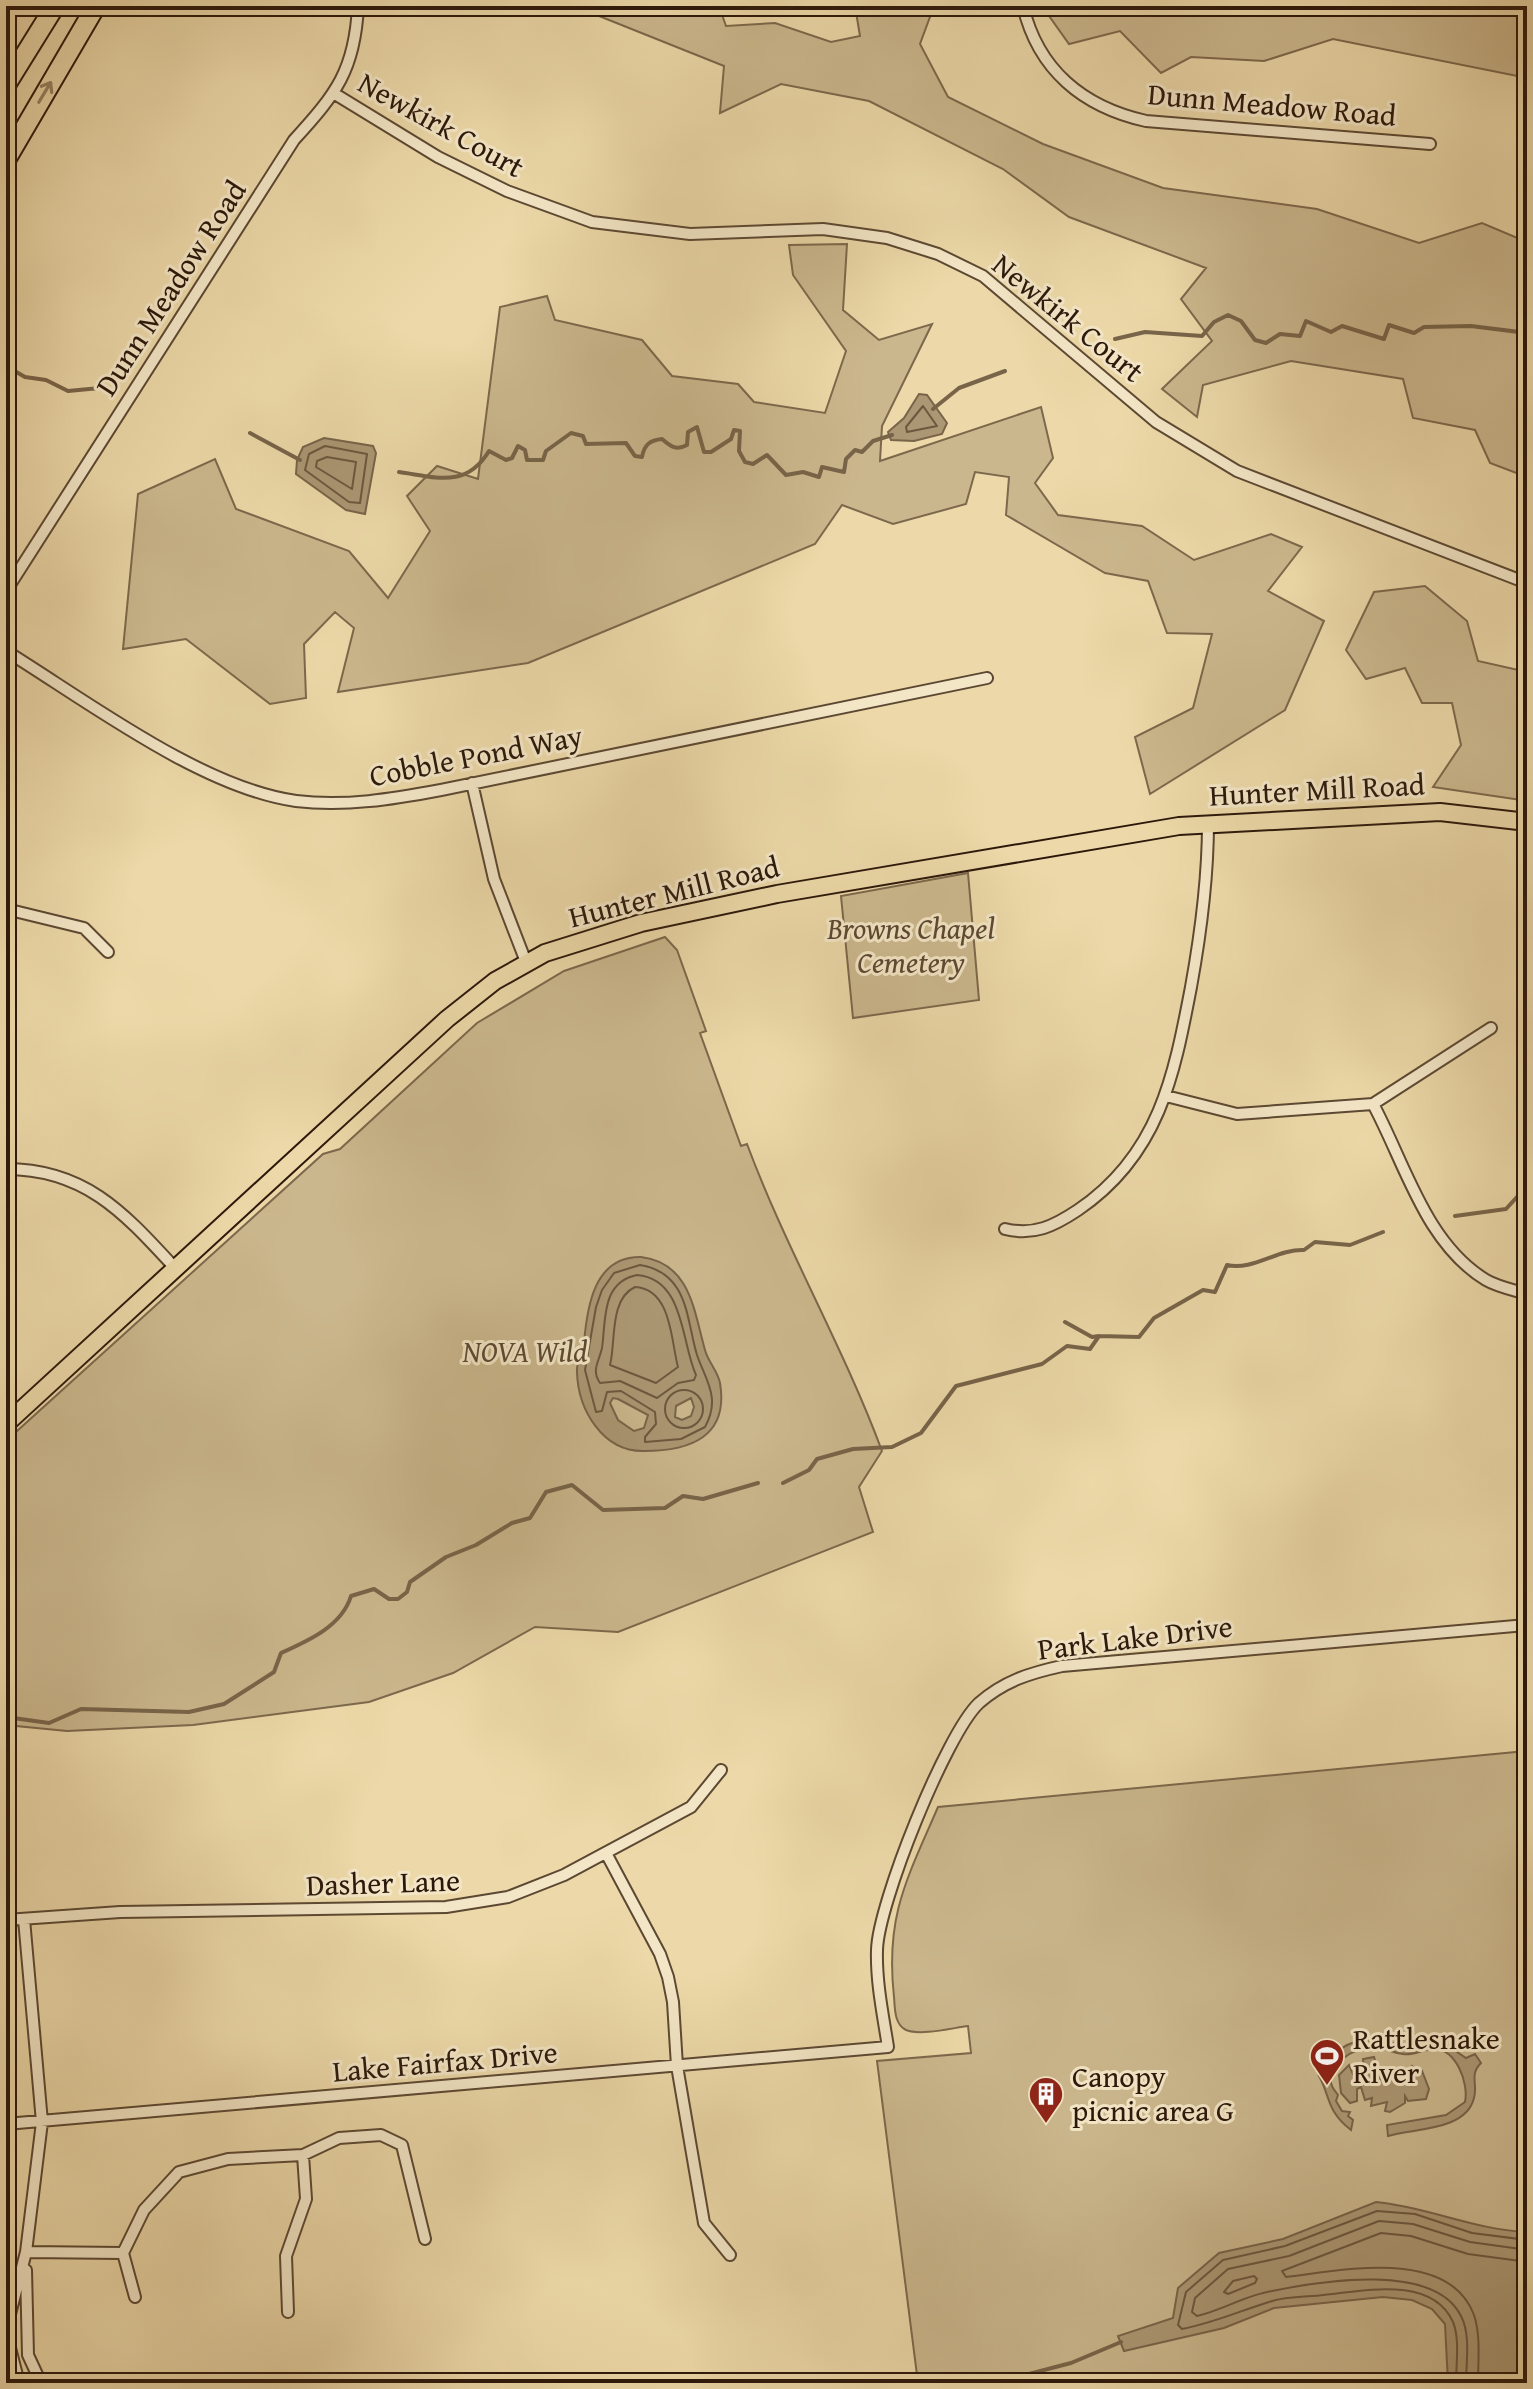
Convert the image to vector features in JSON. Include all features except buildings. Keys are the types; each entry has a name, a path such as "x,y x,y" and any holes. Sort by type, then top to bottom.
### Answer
{"highway":[{"path":"6,85 55,6"},
{"path":"6,160 96,6"}],"main road":[{"name":"Hunter Mill Road","path":"6,1424 447,1019 526,962 641,923 777,894 1208,823 1440,812 1527,822"}],"street":[{"name":"Dunn Meadow Road","path":"6,591 294,140 335,94 353,50 358,6"},
{"name":"Dunn Meadow Road","path":"1023,6 1037,47 1063,82 1101,107 1123,116 1146,121 1430,144"},
{"name":"Newkirk Court","path":"335,94 438,157 507,191 592,222 690,234 823,229 887,238 938,254 983,276 1156,422 1237,471 1527,583"},
{"name":"Cobble Pond Way","path":"6,651 188,762 246,789 297,801 332,803 382,801 987,678"},
{"path":"472,783 494,879 526,962"},
{"path":"1005,1229 1032,1232 1046,1229 1087,1204 1108,1185 1142,1144 1166,1096 1177,1060 1204,916 1208,823"},
{"path":"6,909 84,928 108,952"},
{"path":"1166,1096 1237,1114 1373,1104 1491,1028"},
{"path":"1373,1104 1421,1204 1448,1249 1487,1280 1527,1294"},
{"path":"6,1169 47,1173 90,1189 128,1218 175,1268"},
{"name":"Park Lake Drive","path":"888,2047 877,1968 884,1905 954,1736 977,1705 994,1691 1011,1680 1062,1666 1527,1625"},
{"name":"Dasher Lane","path":"6,1920 120,1912 446,1907 508,1897 539,1886 691,1807 721,1770"},
{"path":"606,1853 660,1954 668,1977 673,2002 677,2066 704,2223 730,2255"},
{"path":"19,2383 8,2340 26,2252 42,2122 24,1919"},
{"name":"Lake Fairfax Drive","path":"6,2124 888,2047"},
{"path":"135,2297 123,2253 144,2210 179,2172 228,2159 303,2155 339,2138 381,2135 402,2145 425,2239"},
{"path":"288,2312 286,2256 306,2199 303,2155"},
{"path":"26,2252 123,2253"},
{"path":"26,2252 28,2355 41,2383"}],"green space":[{"path":"574,6 719,6 726,26 775,23 831,42 860,36 855,6 934,6 920,44 948,97 1043,144 1163,188 1317,209 1419,243 1482,223 1527,242 1527,477 1490,463 1475,430 1413,418 1403,379 1291,361 1203,385 1197,417 1162,389 1212,341 1181,299 1206,268 1069,217 1003,169 869,101 781,84 720,113 724,66"},
{"path":"1042,6 1527,6 1527,78 1333,39 1264,61 1191,57 1161,73 1120,31 1069,44"},
{"path":"847,244 843,310 879,340 932,324 882,426 880,461 1041,407 1053,458 1035,483 1058,515 1142,526 1194,560 1271,534 1302,547 1268,591 1324,621 1285,710 1150,794 1135,737 1193,708 1212,634 1167,633 1148,581 1105,573 1006,515 1009,477 975,472 966,504 893,524 842,505 815,544 528,663 338,692 354,628 335,612 304,644 306,698 270,704 186,639 123,649 138,494 215,459 236,509 349,551 388,598 430,531 407,496 437,466 478,479 500,307 547,296 555,320 642,340 672,376 738,384 754,402 825,413 846,351 793,275 789,245"},
{"path":"1425,586 1467,621 1478,661 1527,672 1527,801 1433,787 1461,745 1452,703 1422,703 1405,668 1366,679 1346,650 1374,592"},
{"name":"Browns Chapel Cemetery","path":"968,873 979,1000 853,1018 841,896"},
{"name":"NOVA Wild","path":"665,937 677,950 706,1031 700,1033 741,1146 747,1144 882,1451 859,1487 873,1532 618,1632 535,1627 453,1673 369,1702 193,1725 67,1731 6,1725 6,1441 323,1154 340,1149 477,1023 564,971"},
{"path":"1527,1751 1527,2383 918,2383 877,2061 971,2053 968,2026 912,2032 899,2024 895,2011 892,1969 896,1920 908,1877 938,1807"}],"water":[{"path":"919,394 927,395 947,423 942,434 914,441 891,440 888,432 904,418"},
{"path":"324,438 373,446 376,453 365,514 346,510 296,474 297,460 303,447"},
{"path":"641,1257 658,1261 671,1269 688,1292 693,1305 706,1354 719,1379 721,1401 712,1428 691,1444 644,1451 616,1444 596,1426 582,1401 577,1368 591,1300 603,1274 625,1259","holes":["613,1398 648,1415 644,1428 634,1431 618,1420 610,1403","691,1398 694,1407 691,1416 682,1420 675,1417 676,1406"]},
{"name":"Rattlesnake River","path":"1374,2038 1407,2047 1441,2041 1466,2058 1475,2054 1481,2063 1475,2072 1475,2093 1469,2109 1461,2117 1438,2126 1388,2136 1387,2125 1446,2115 1465,2102 1463,2077 1454,2060 1441,2050 1407,2054 1376,2047 1365,2048 1336,2064 1330,2078 1338,2095 1336,2101 1342,2111 1350,2112 1348,2116 1353,2120 1351,2130 1333,2110 1319,2076 1323,2076 1330,2060 1341,2048"},
{"path":"1374,2057 1381,2080 1387,2073 1401,2079 1412,2066 1418,2073 1422,2071 1429,2089 1426,2099 1408,2101 1405,2096 1405,2103 1390,2112 1385,2111 1387,2102 1371,2106 1372,2098 1365,2100 1361,2087 1357,2089 1357,2101 1350,2103 1341,2093 1339,2075 1349,2065 1356,2081 1362,2082 1365,2077 1363,2059"},
{"path":"1376,2202 1489,2227 1527,2232 1527,2383 1448,2383 1445,2324 1432,2309 1412,2300 1383,2297 1274,2308 1224,2328 1124,2351 1118,2336 1173,2318 1178,2288 1219,2253 1283,2239"}],"waterway":[{"path":"1446,6 1451,9 1458,6"},
{"path":"1469,6 1487,6"},
{"path":"1504,6 1527,7"},
{"path":"1115,339 1145,332 1202,336 1214,322 1228,315 1241,321 1255,340 1266,343 1280,334 1300,336 1306,321 1331,332 1342,326 1384,339 1389,325 1414,333 1424,327 1471,326 1527,333"},
{"path":"6,366 25,377 46,380 68,391 100,388"},
{"path":"933,409 959,388 1005,371"},
{"path":"399,472 438,478 460,476 480,463 489,451 506,460 512,458 518,446 525,450 527,460 543,460 546,451 571,433 583,436 586,444 626,443 635,456 642,457 646,446 654,441 662,439 676,448 687,445 688,432 697,427 704,452 711,452 731,439 734,430 740,431 739,451 745,462 753,464 767,455 786,475 803,472 819,477 822,467 844,472 846,459 855,450 862,452 873,441 892,435"},
{"path":"250,433 300,460"},
{"path":"1455,1216 1506,1209 1527,1186"},
{"path":"783,1483 809,1470 817,1459 853,1449 892,1447 921,1433 956,1386 1042,1364 1067,1346 1090,1349 1099,1336 1139,1337 1154,1318 1203,1290 1215,1292 1227,1265 1256,1263 1304,1250 1315,1242 1350,1245 1383,1232"},
{"path":"1065,1322 1092,1337 1099,1336"},
{"path":"6,1717 49,1723 81,1709 189,1712 224,1704 274,1672 281,1653 313,1638 332,1624 347,1607 351,1596 374,1589 389,1599 398,1599 407,1592 410,1582 446,1557 476,1545 512,1523 530,1518 546,1492 572,1485 603,1510 665,1508 683,1496 703,1499 758,1483"},
{"path":"1013,2378 1071,2363 1121,2342"},
{"path":"984,2383 998,2380"}],"place":[{"name":"Rattlesnake River","path":"1327,2087"},
{"name":"Canopy picnic area G","path":"1046,2125"}]}
